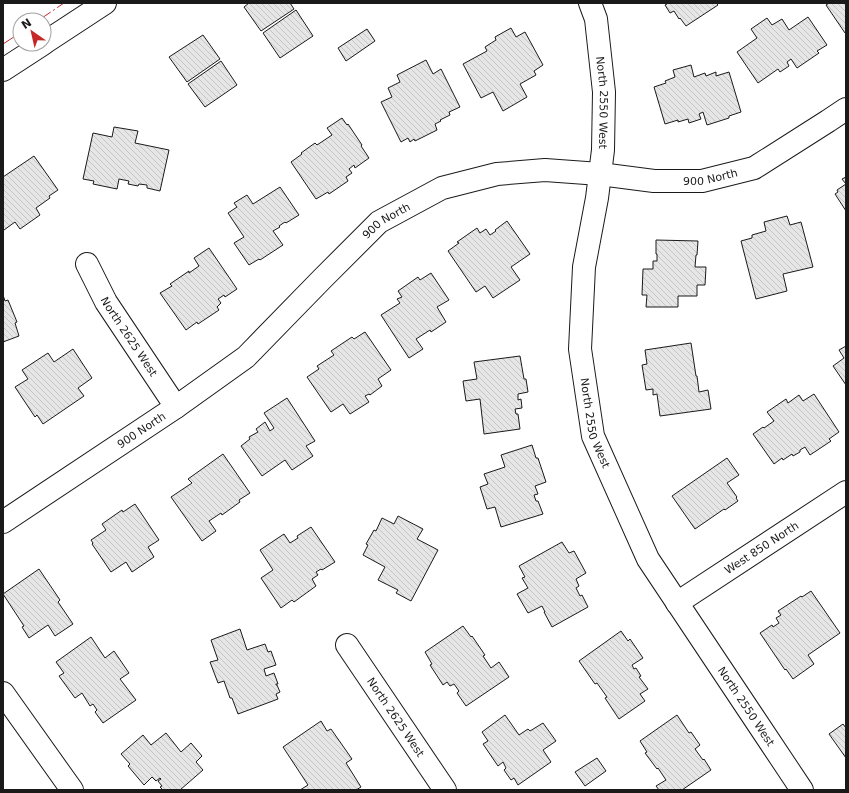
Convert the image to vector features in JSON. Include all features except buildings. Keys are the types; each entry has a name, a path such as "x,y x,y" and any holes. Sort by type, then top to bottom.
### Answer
{"street":[{"path":"52,38 105,3"},
{"name":"North 2550 West","path":"590,3 596,19 604,92 603,150 597,198 584,267 580,349 593,436 648,559 802,790"},
{"path":"3,70 31,52"},
{"name":"900 North","path":"3,522 176,407 246,357 379,222 442,188 497,174 546,170 600,174 654,181 702,181 754,168 828,122 846,109"},
{"name":"North 2625 West","path":"87,264 106,302 176,407"},
{"name":"West 850 North","path":"677,603 846,492"},
{"name":"North 2625 West","path":"347,645 445,790"},
{"path":"3,692 72,790"}],"power":[{"path":"51,12 64,3"},
{"path":"3,44 12,38"}]}
